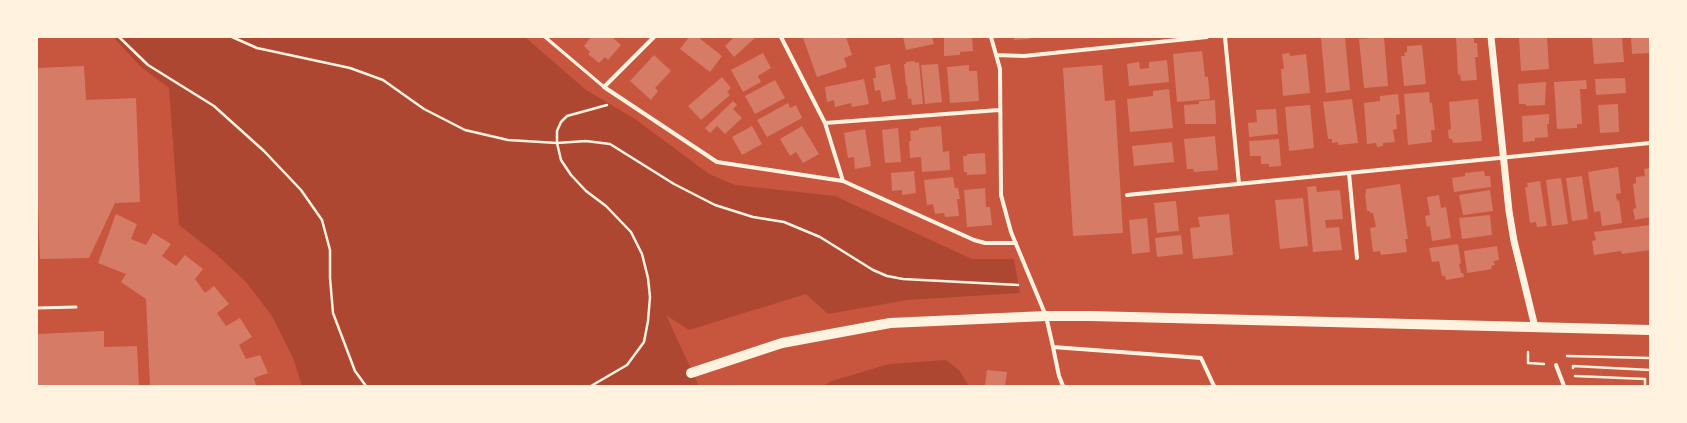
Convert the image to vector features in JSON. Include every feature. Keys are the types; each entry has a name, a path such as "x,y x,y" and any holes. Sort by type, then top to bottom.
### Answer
{"main road":[{"path":"691,373 782,343 890,323 1046,316 1650,330"}],"street":[{"path":"654,37 604,87 717,162 844,181 974,240 985,243 1016,243"},
{"path":"781,37 826,123 844,181"},
{"path":"992,37 1000,69 999,110 1001,195 1005,215 1046,316 1059,376 1063,386"},
{"path":"996,55 1024,56 1207,37"},
{"path":"1225,37 1239,184"},
{"path":"1492,37 1509,212 1514,241 1535,327"},
{"path":"826,123 999,110"},
{"path":"1127,195 1650,143"},
{"path":"1349,173 1357,258"},
{"path":"1053,347 1201,358 1214,386"},
{"path":"1556,365 1564,386"}],"lane":[{"path":"545,37 604,87"},
{"path":"37,308 76,306"}],"path":[{"path":"119,37 148,65 214,106 264,150 301,190 322,220 330,250 330,278 333,313 356,371 366,386"},
{"path":"232,37 257,48 350,68 383,80 424,109 465,130 508,140 557,143 586,141 610,144 674,184 715,205 753,217 784,222 820,237 873,270 887,276 903,279 1033,286"},
{"path":"591,386 627,365 644,342 650,298 648,278 642,254 630,232 606,206 586,190 571,175 561,160 557,143 557,131 561,122 567,116 604,106 622,99"},
{"path":"1528,352 1528,363"},
{"path":"1567,356 1650,358"},
{"path":"1645,386 1645,380 1574,376 1573,366 1650,370"}],"shaded area":[{"path":"113,37 525,37 586,90 635,119 709,174 735,185 835,196 972,259 1014,259 1020,293 907,300 828,314 806,294 689,330 666,315 699,386 302,386 293,358 272,316 246,282 216,254 179,225 169,88 141,67"},
{"path":"946,360 959,370 969,386 823,386 832,381 889,364"}],"building":[{"path":"591,37 612,37 621,45 608,60 605,57 599,63 588,54 590,52 584,46"},
{"path":"689,37 698,37 722,56 710,72 680,49"},
{"path":"734,37 756,37 734,57 725,46"},
{"path":"846,37 852,55 844,58 847,67 817,77 803,38"},
{"path":"903,37 932,37 934,44 906,50"},
{"path":"944,37 972,37 973,51 960,52 960,55 944,56"},
{"path":"1014,37 1030,37 1030,39 1014,40"},
{"path":"1345,37 1350,90 1326,93 1321,38"},
{"path":"1384,37 1388,86 1364,88 1359,39"},
{"path":"1456,37 1474,37 1474,43 1477,43 1478,57 1475,57 1477,80 1461,81 1460,74 1458,75"},
{"path":"1519,37 1547,37 1549,69 1521,71"},
{"path":"1592,37 1622,37 1624,62 1594,64"},
{"path":"1631,37 1650,37 1650,53 1632,54"},
{"path":"1422,45 1426,84 1404,86 1401,56 1405,56 1404,53 1407,52 1407,46"},
{"path":"1202,51 1205,77 1208,77 1210,99 1177,102 1173,54"},
{"path":"763,53 771,68 758,76 761,82 743,92 731,70"},
{"path":"1289,53 1290,56 1306,54 1310,93 1283,96 1281,69 1284,69 1282,54"},
{"path":"654,55 671,71 655,88 658,91 651,100 630,81"},
{"path":"1167,60 1169,82 1129,86 1127,64 1139,62 1140,69 1149,68 1149,62"},
{"path":"915,61 915,63 919,62 923,104 912,105 911,98 908,99 904,64 906,64 906,62"},
{"path":"890,64 896,99 882,102 880,90 875,91 873,78 876,78 875,67"},
{"path":"938,64 942,102 925,104 921,65"},
{"path":"969,65 969,71 977,71 979,101 950,103 947,67"},
{"path":"1102,65 1105,101 1115,100 1123,233 1073,236 1063,68"},
{"path":"84,66 86,100 136,98 140,202 115,203 89,258 40,259 37,177 37,68"},
{"path":"722,77 731,88 727,92 730,95 701,120 688,106"},
{"path":"1625,78 1626,93 1596,95 1595,79"},
{"path":"864,79 869,104 852,107 851,103 835,107 834,100 827,102 825,87"},
{"path":"775,80 785,98 755,114 745,96"},
{"path":"1586,80 1587,89 1580,89 1582,124 1577,124 1577,128 1557,129 1554,82"},
{"path":"1546,82 1545,105 1526,106 1526,104 1519,104 1518,84"},
{"path":"1169,89 1173,128 1130,132 1127,99 1153,96 1153,91"},
{"path":"1429,92 1430,103 1432,103 1435,130 1431,130 1432,142 1408,145 1404,94"},
{"path":"1398,94 1400,114 1396,115 1397,129 1393,130 1395,142 1383,143 1383,146 1377,147 1376,143 1367,144 1364,103 1380,101 1380,96"},
{"path":"1352,99 1358,143 1338,145 1338,142 1332,143 1332,139 1328,139 1323,102"},
{"path":"1478,99 1482,141 1453,143 1452,139 1449,139 1448,130 1451,129 1449,102"},
{"path":"1215,100 1216,124 1185,124 1184,105 1199,104 1199,101"},
{"path":"733,101 737,105 733,109 742,118 725,134 717,126 710,133 705,128"},
{"path":"788,103 790,108 796,105 802,118 767,137 757,120"},
{"path":"1618,104 1619,132 1600,133 1598,105"},
{"path":"1310,105 1314,148 1289,151 1285,107"},
{"path":"1276,109 1278,134 1249,137 1248,123 1257,122 1256,110"},
{"path":"1549,114 1549,124 1547,124 1548,137 1535,138 1535,141 1523,142 1522,116"},
{"path":"752,126 762,144 742,155 732,137"},
{"path":"802,126 819,154 803,163 796,152 790,156 780,139"},
{"path":"941,126 943,152 949,151 950,170 922,172 921,157 910,158 910,131 919,130 919,128"},
{"path":"898,128 901,162 885,163 882,130"},
{"path":"865,129 871,166 855,169 854,157 848,158 844,133"},
{"path":"1215,136 1218,170 1194,172 1193,169 1187,169 1184,139"},
{"path":"1279,139 1281,166 1269,167 1269,164 1261,164 1261,156 1250,156 1249,141"},
{"path":"1172,142 1174,162 1134,166 1132,146"},
{"path":"985,153 986,174 967,175 967,172 964,172 963,156 967,156 967,154"},
{"path":"1618,167 1621,193 1616,194 1617,201 1619,200 1622,223 1602,226 1600,211 1594,212 1588,172"},
{"path":"1650,168 1650,217 1635,220 1633,209 1636,208 1633,184 1636,183 1636,177 1645,176 1644,169"},
{"path":"914,171 916,193 902,195 902,190 892,191 891,173"},
{"path":"1484,171 1485,176 1490,176 1491,187 1454,192 1452,178 1465,176 1465,173"},
{"path":"1582,176 1588,219 1572,221 1566,178"},
{"path":"953,177 955,188 958,188 960,199 957,199 959,216 945,217 944,213 935,214 933,204 927,205 924,180"},
{"path":"1561,178 1568,224 1552,226 1546,180"},
{"path":"1540,181 1547,226 1537,227 1536,222 1530,223 1525,187 1528,187 1527,183"},
{"path":"1400,184 1408,239 1405,239 1407,252 1381,255 1380,251 1373,252 1370,228 1376,227 1373,213 1367,211 1365,194 1366,189"},
{"path":"1316,186 1317,192 1340,190 1343,219 1325,220 1326,228 1339,227 1342,250 1313,252 1307,187"},
{"path":"985,188 986,207 990,207 992,225 967,227 964,190"},
{"path":"1490,190 1493,211 1463,215 1459,195"},
{"path":"1439,195 1441,208 1446,207 1451,238 1432,241 1430,226 1427,227 1425,216 1430,215 1427,197"},
{"path":"1303,198 1308,246 1280,249 1275,200"},
{"path":"1176,201 1179,231 1157,233 1154,203"},
{"path":"116,214 137,224 131,239 146,245 153,233 171,244 162,256 176,266 185,255 203,269 195,279 205,293 214,286 229,304 217,313 226,326 240,318 252,337 239,345 246,359 260,355 268,373 254,378 256,386 150,386 146,299 121,282 126,274 98,263"},
{"path":"1229,214 1233,255 1193,259 1190,228 1200,227 1198,217"},
{"path":"1490,215 1492,235 1462,239 1459,218"},
{"path":"1147,218 1150,252 1132,254 1129,220"},
{"path":"1650,225 1650,250 1622,254 1621,251 1594,255 1592,241 1596,240 1594,232"},
{"path":"1181,235 1183,254 1157,257 1155,238"},
{"path":"1458,244 1461,263 1459,264 1461,273 1463,273 1464,277 1446,280 1445,276 1442,276 1439,261 1432,262 1429,248"},
{"path":"1497,246 1499,260 1494,261 1495,265 1491,266 1492,269 1467,273 1464,251"},
{"path":"104,331 104,347 137,346 139,386 37,386 37,334"},
{"path":"987,370 1007,372 1005,386 985,386"}]}
